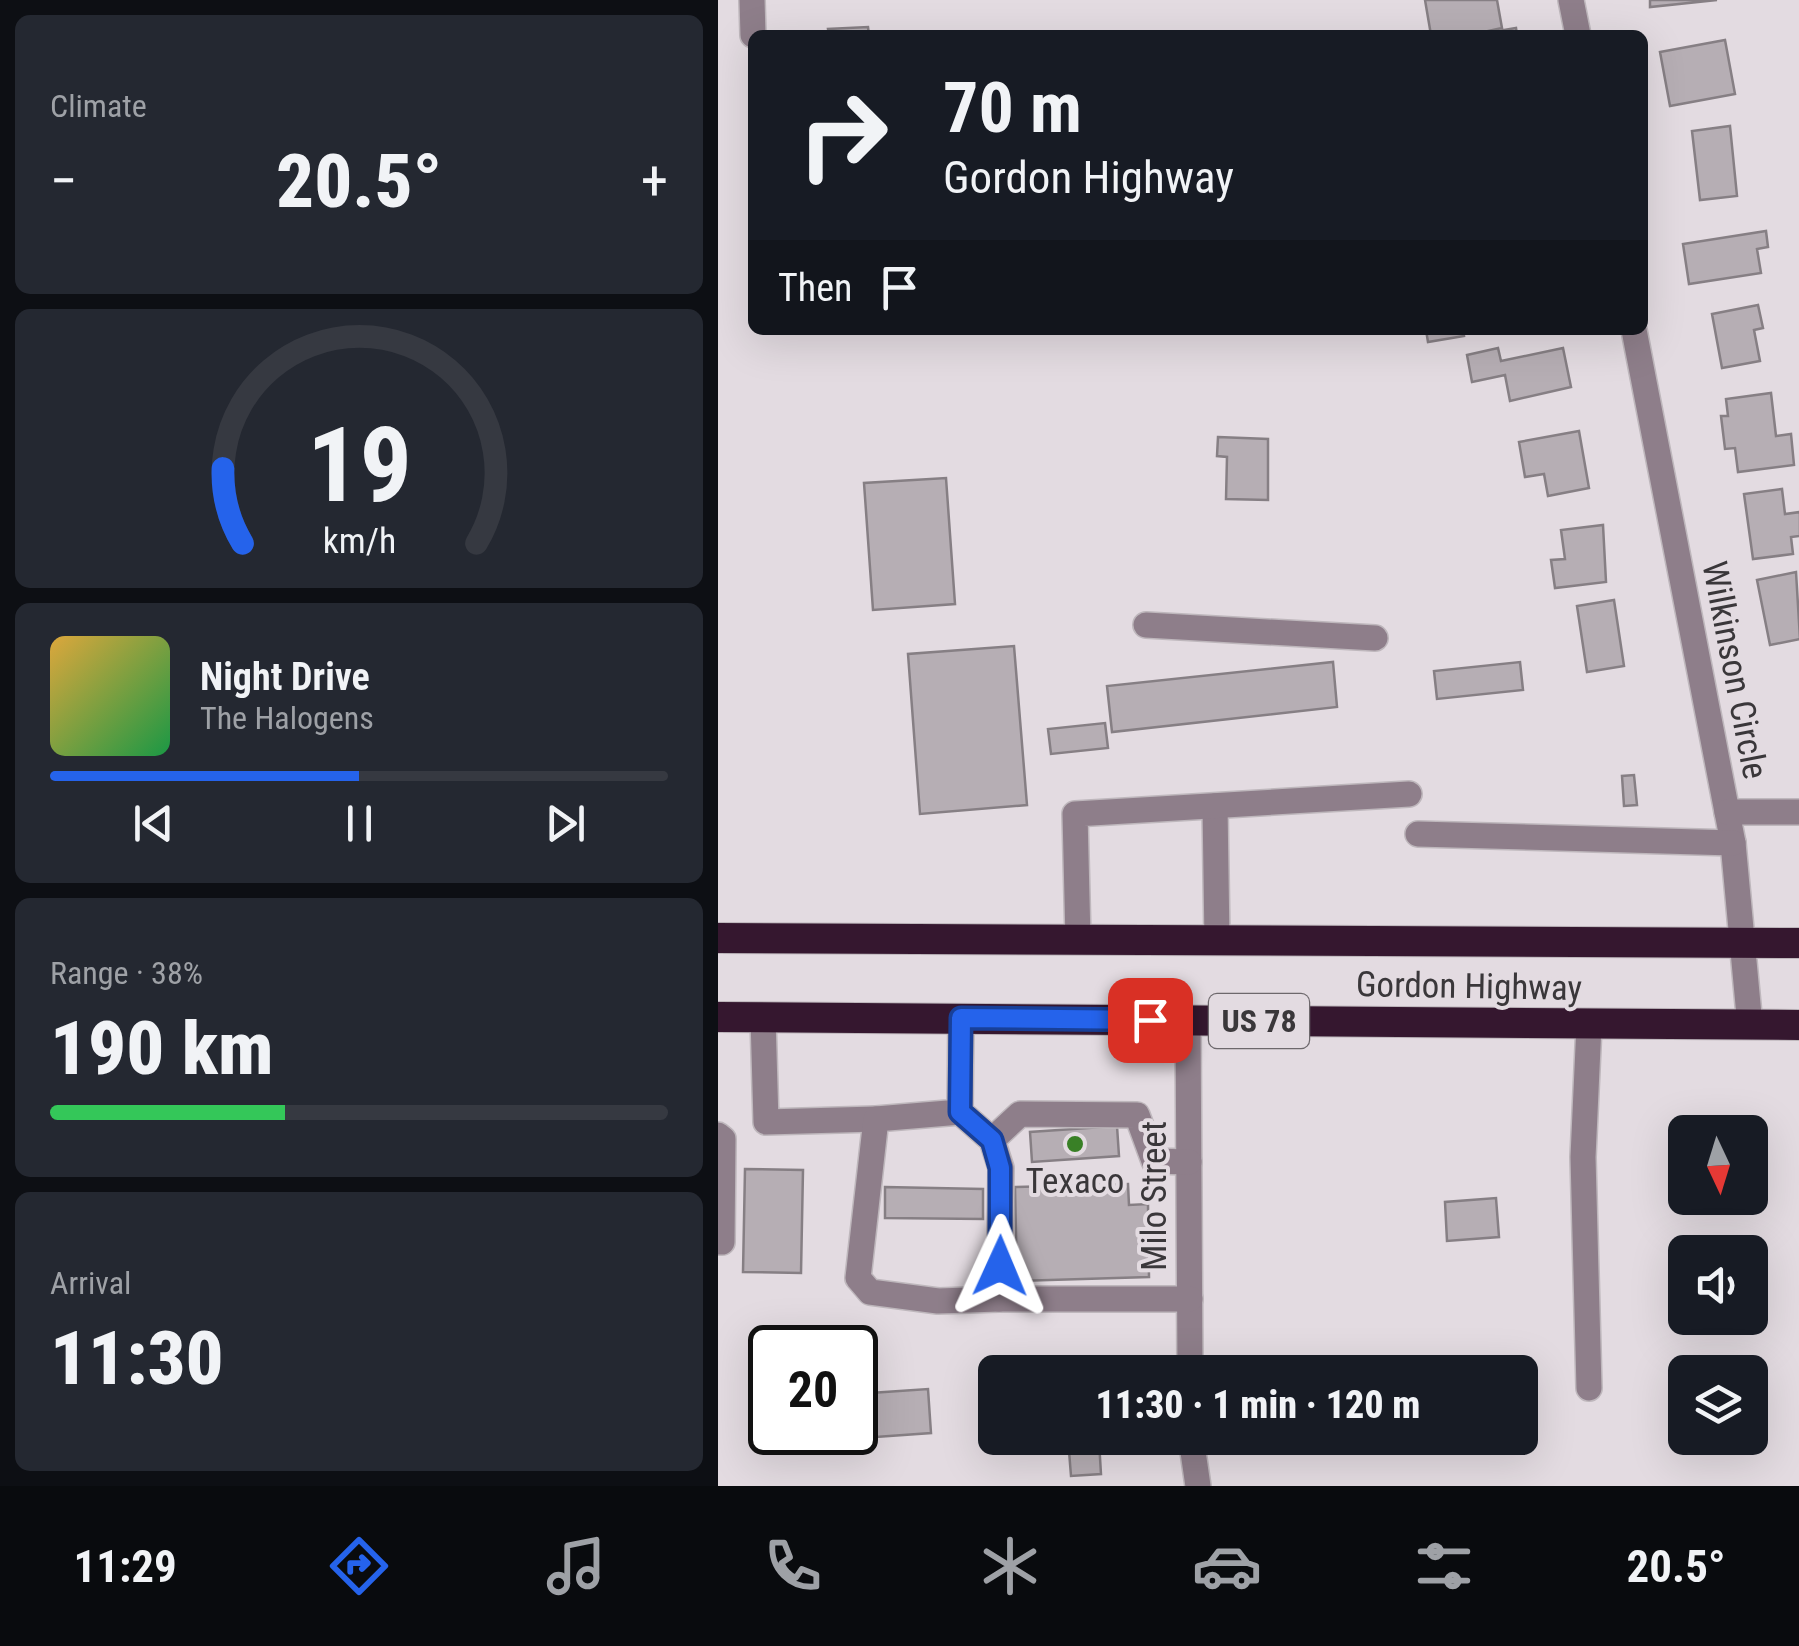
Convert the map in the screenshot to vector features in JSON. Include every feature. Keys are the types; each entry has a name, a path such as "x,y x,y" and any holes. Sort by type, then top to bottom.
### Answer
{"highway":[{"name":"Gordon Highway","path":"718,938 1800,943"},
{"name":"Gordon Highway","path":"718,1017 1800,1026"}],"street":[{"path":"752,0 753,30"},
{"name":"Wilkinson Circle","path":"1635,335 1727,812 1750,1026"},
{"path":"1146,625 1375,638"},
{"path":"1078,940 1075,814 1410,794"},
{"path":"1215,806 1218,941"},
{"path":"1727,812 1800,812"},
{"path":"1418,834 1732,843"},
{"path":"763,1018 766,1122 960,1112 992,1140 1000,1168 999,1299"},
{"path":"960,1112 961,1018"},
{"name":"Milo Street","path":"1188,1020 1190,1355"},
{"path":"1588,1025 1583,1157 1589,1388"},
{"path":"992,1140 1020,1114 1137,1115 1154,1162 1189,1162"},
{"path":"876,1119 858,1278 870,1292 938,1301 1190,1300"},
{"path":"718,1135 723,1140 718,1242"},
{"path":"1193,1455 1198,1486"}],"building":[{"path":"1425,0 1497,0 1502,28 1430,30"},
{"path":"1650,0 1717,0 1650,7"},
{"path":"868,27 868,30 828,30"},
{"path":"1725,40 1735,94 1670,106 1660,52"},
{"path":"1730,126 1737,196 1700,200 1692,131"},
{"path":"1766,231 1768,247 1757,249 1761,273 1689,284 1683,244"},
{"path":"1758,305 1763,328 1754,330 1760,361 1722,368 1712,314"},
{"path":"1427,335 1464,335 1464,336 1428,342"},
{"path":"1498,348 1501,361 1563,348 1571,387 1510,401 1505,375 1472,382 1467,355"},
{"path":"1771,393 1776,436 1791,434 1794,465 1738,472 1735,448 1725,449 1721,416 1728,416 1726,399"},
{"path":"1579,431 1589,488 1548,496 1544,474 1525,477 1519,442"},
{"path":"1218,437 1268,439 1268,500 1226,499 1227,457 1217,456"},
{"path":"946,478 955,604 873,610 864,483"},
{"path":"1782,489 1785,514 1800,512 1800,536 1791,537 1793,554 1753,559 1744,494"},
{"path":"1603,525 1606,582 1555,588 1551,560 1565,559 1561,530"},
{"path":"1796,572 1800,639 1770,645 1757,580"},
{"path":"1614,600 1624,666 1587,672 1577,606"},
{"path":"1014,646 1027,805 920,814 908,654"},
{"path":"1333,662 1337,707 1112,732 1107,686"},
{"path":"1520,662 1523,690 1437,699 1434,671"},
{"path":"1105,723 1108,748 1051,754 1048,729"},
{"path":"1634,775 1637,805 1624,806 1622,776"},
{"name":"Texaco","path":"1117,1126 1119,1156 1032,1162 1030,1132"},
{"path":"745,1169 803,1170 801,1273 743,1272"},
{"path":"1128,1184 1129,1205 1148,1204 1149,1277 1017,1281 1015,1187"},
{"path":"885,1187 983,1189 983,1219 885,1218"},
{"path":"1496,1198 1499,1237 1447,1241 1445,1202"},
{"path":"928,1389 931,1433 878,1437 878,1392"},
{"path":"1069,1455 1100,1455 1101,1474 1071,1476"}],"place":[{"name":"Texaco","path":"1075,1144"}],"route":[{"path":"1000,1266 1000,1168 992,1140 960,1112 961,1018 1150,1020"}]}
